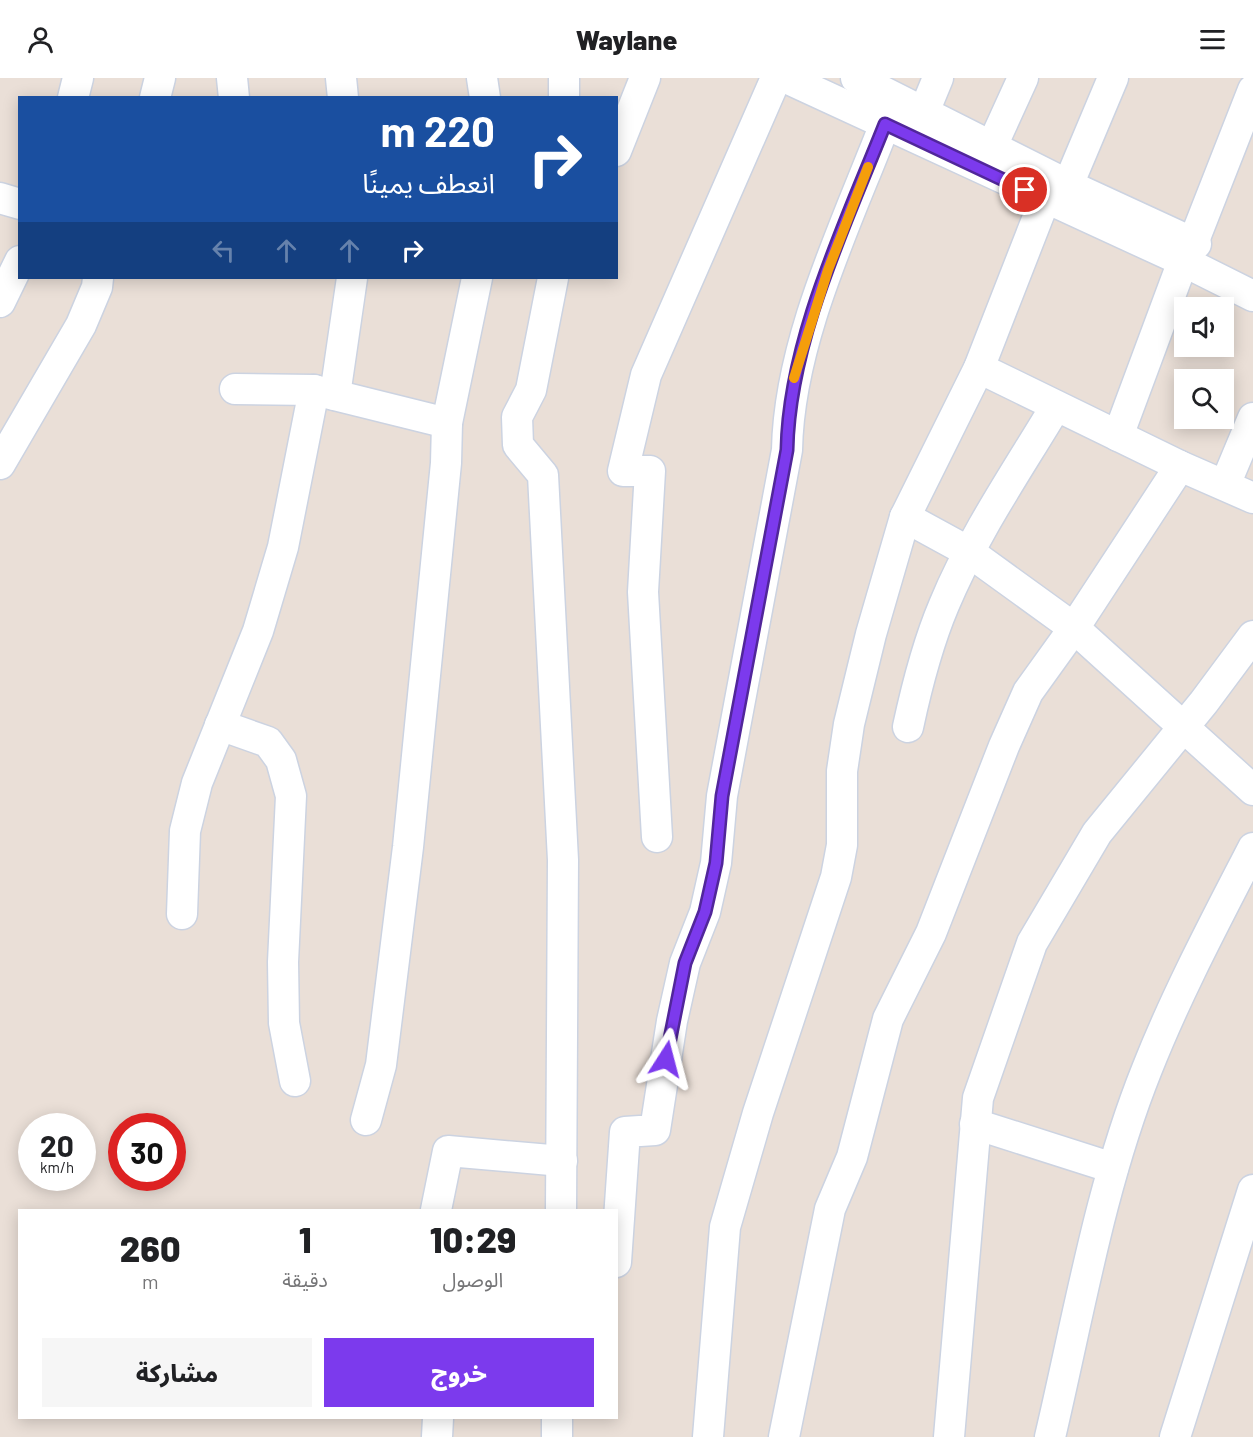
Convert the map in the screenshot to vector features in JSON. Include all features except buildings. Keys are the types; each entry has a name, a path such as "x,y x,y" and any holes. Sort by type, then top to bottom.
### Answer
{"street":[{"path":"74,96 78,78"},
{"path":"156,96 160,78"},
{"path":"232,78 234,96"},
{"path":"342,78 344,96"},
{"path":"482,78 485,96"},
{"path":"564,78 564,96"},
{"path":"618,146 645,78"},
{"path":"657,837 644,592 650,471 622,471 646,375 776,78"},
{"path":"786,78 885,124 1057,192 1188,252 1253,274"},
{"path":"856,78 992,146 1057,192"},
{"path":"924,112 938,78"},
{"path":"992,146 1023,78"},
{"path":"708,1437 712,1412 713,1358 725,1227 758,1113 836,877 842,845 842,771 849,724 871,634 905,517 979,368 1057,192 1113,78"},
{"path":"1118,436 1253,90"},
{"path":"618,1233 625,1132 655,1130 674,1009 685,963 705,912 716,863 722,796 787,450 788,417 794,380 828,270 885,124"},
{"path":"0,198 18,203"},
{"path":"1188,252 1253,296"},
{"path":"0,302 18,265"},
{"path":"0,464 81,325 97,287 98,279"},
{"path":"182,914 185,831 197,783 258,631 283,547 352,279"},
{"path":"366,1120 381,1065 408,847 447,423 477,279"},
{"path":"553,279 531,390 517,417 518,445 543,475 563,860 561,1209"},
{"path":"979,368 1180,466 1253,498"},
{"path":"235,389 324,393 447,423"},
{"path":"908,728 921,667 944,605 969,552 1056,406"},
{"path":"1224,485 1253,418"},
{"path":"784,1437 830,1209 852,1157 888,1019 931,933 1004,746 1028,692 1074,628 1180,466"},
{"path":"905,517 969,552 1074,628 1253,790"},
{"path":"949,1437 978,1098 1032,943 1097,833 1184,727 1253,636"},
{"path":"220,725 268,742 280,760 291,796 283,972 284,1023 296,1081"},
{"path":"1050,1437 1113,1168 1147,1068 1208,937 1253,848"},
{"path":"975,1124 1113,1168"},
{"path":"436,1209 448,1151 562,1161"},
{"path":"1175,1437 1253,1190"},
{"path":"437,1437 438,1419"},
{"path":"557,1419 557,1437"}],"slow traffic":[{"path":"794,378 828,270 868,167"}],"route":[{"path":"666,1059 685,963 705,912 716,863 722,796 787,450 788,417 794,380 828,270 885,124 1025,190"}]}
